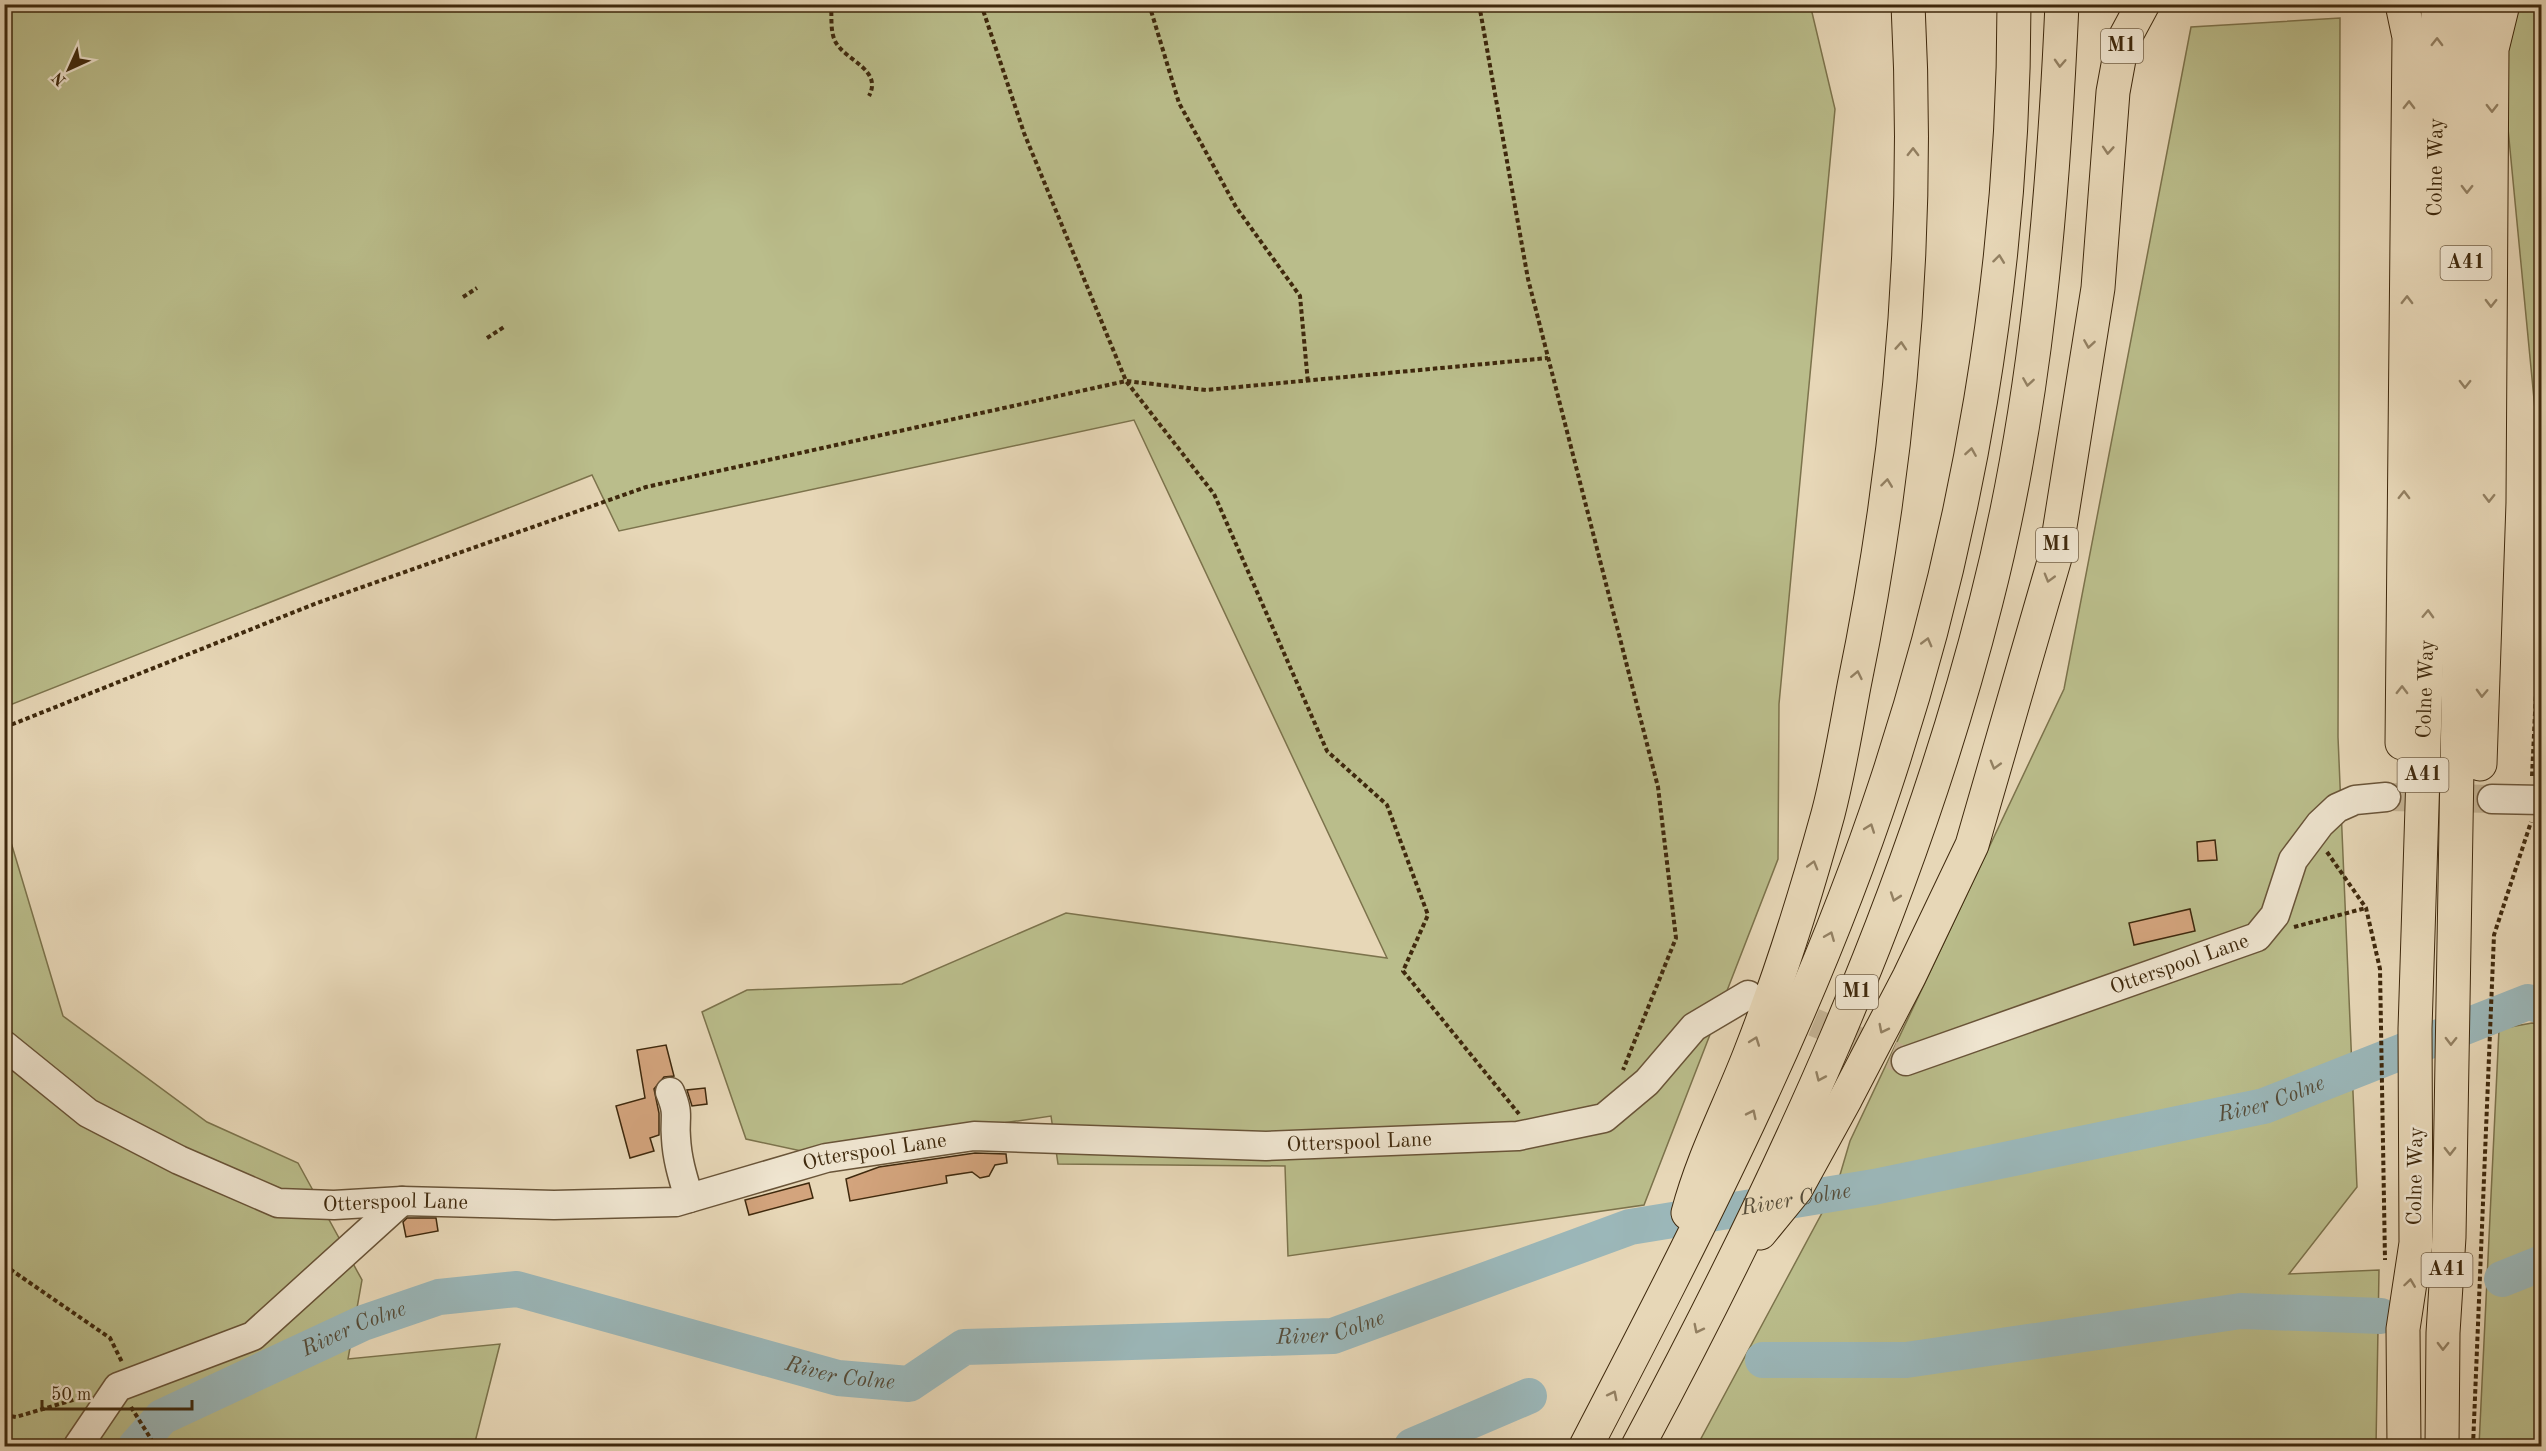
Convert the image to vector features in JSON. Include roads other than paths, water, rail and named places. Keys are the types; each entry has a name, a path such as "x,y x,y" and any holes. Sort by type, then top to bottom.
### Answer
{"highway":[{"name":"M1","path":"1586,1446 1668,1288 1712,1170 1800,910 1829,812 1875,586 1897,405 1912,210 1914,145 1908,4"},
{"name":"M1","path":"1712,1170 1799,1010 1858,861 1885,787 1943,581 1968,469 2002,232 2010,132 2014,4"},
{"name":"M1","path":"1638,1446 1725,1277 1825,1066 1890,909 1957,708 1987,599 2016,460 2039,309 2055,161 2062,4"},
{"name":"M1","path":"1725,1277 1796,1189 1816,1155 1884,1027 1972,845 2055,558 2098,288 2113,92 2122,43 2143,4"},
{"path":"2402,4 2409,37 2402,748 2415,1029"},
{"name":"Colne Way","path":"2404,1446 2403,1329 2416,1243 2415,1029 2431,520 2438,4"},
{"name":"Colne Way","path":"2442,1446 2443,1333 2450,1237 2450,1092 2463,522 2470,4"},
{"path":"2452,989 2480,761 2488,502 2492,49 2503,4"}],"street":[{"name":"Otterspool Lane","path":"1906,1061 2257,937 2275,915 2293,860 2313,833 2337,808 2355,800 2386,797"},
{"path":"2492,799 2537,800"},
{"name":"Otterspool Lane","path":"4,1045 88,1113 179,1160 278,1203 334,1205 402,1201 554,1205 676,1202 826,1158 974,1136 1266,1146 1526,1134 1604,1118 1647,1082 1694,1027 1748,995"},
{"path":"670,1092 678,1110 675,1135 678,1164 689,1198"},
{"path":"78,1446 118,1387 253,1336 402,1201"}],"waterway":[{"name":"River Colne","path":"136,1446 162,1417 363,1323 439,1297 517,1289 838,1378 909,1384 964,1347 1333,1336 1630,1227 1874,1187 2264,1106 2528,1002 2542,1006"},
{"path":"2502,1279 2542,1263"},
{"path":"1763,1360 1906,1360 2241,1311 2381,1316"},
{"path":"1412,1446 1529,1396"}],"tunnel":[{"path":"2386,797 2492,799"},
{"path":"1775,1006 1906,1061"}]}
